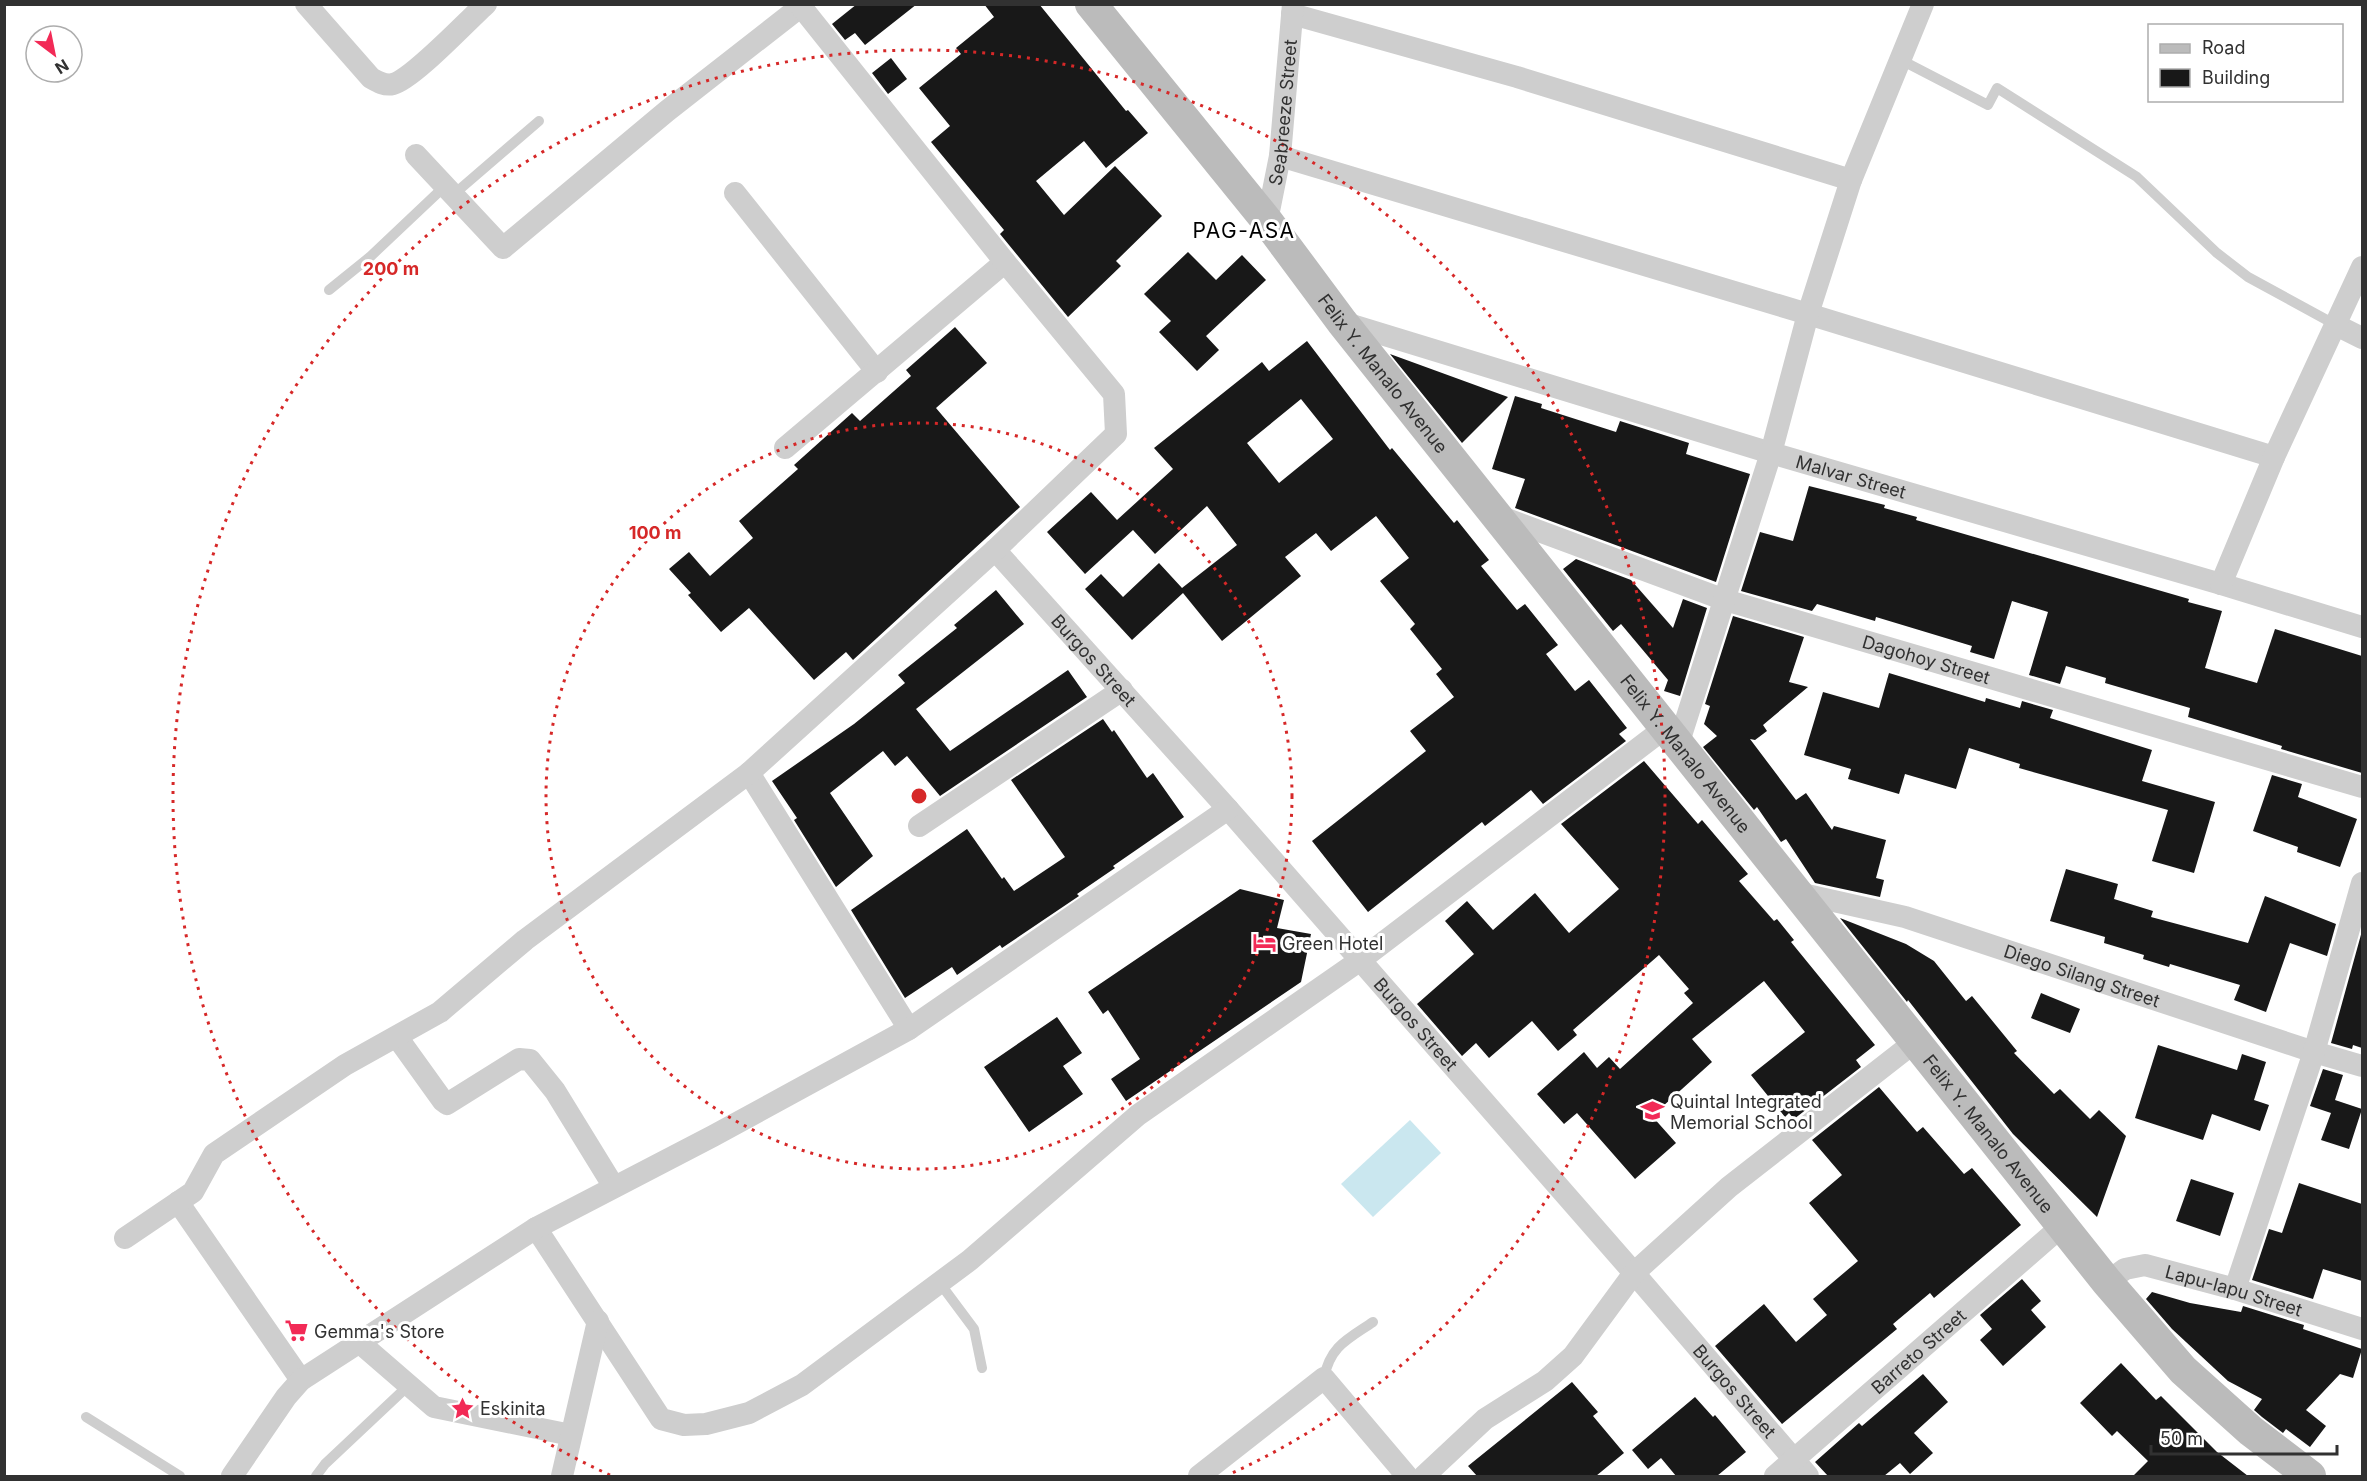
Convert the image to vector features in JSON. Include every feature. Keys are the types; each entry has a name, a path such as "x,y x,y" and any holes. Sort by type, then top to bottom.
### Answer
{"main road":[{"name":"Felix Y. Manalo Avenue","path":"1090,4 1267,221 1342,322 2107,1282 2183,1370 2301,1474"}],"street":[{"path":"306,4 371,78 381,84 391,84 414,71 486,4"},
{"path":"536,1228 661,1419 684,1425 706,1424 749,1413 802,1385 970,1260 1138,1115 1359,961 1671,736 1725,600 1771,453 1808,314 1851,180 1923,4"},
{"path":"125,1238 194,1192 214,1154 345,1065 440,1012 525,940 749,773 994,550 1116,434 1114,394 800,6 668,111 503,248 416,155"},
{"path":"1292,9 1851,180"},
{"name":"Seabreeze Street","path":"1267,221 1280,156 1292,9"},
{"path":"1280,156 1808,314 2274,457"},
{"path":"735,193 877,372"},
{"path":"785,448 1005,262"},
{"path":"2221,584 2274,457 2362,267"},
{"name":"Malvar Street","path":"1342,322 1771,453 2362,627"},
{"path":"2336,325 2362,338"},
{"name":"Dagohoy Street","path":"1495,515 1725,600 2362,787"},
{"name":"Burgos Street","path":"994,550 1228,809 1634,1273 1801,1468"},
{"path":"919,826 1122,690"},
{"path":"749,773 909,1029"},
{"path":"232,1476 286,1397 301,1380 536,1228 713,1136 909,1029 1228,809"},
{"path":"2235,1289 2314,1053 2362,883"},
{"name":"Diego Silang Street","path":"1798,893 1905,917 2314,1053 2362,1066"},
{"path":"397,1037 442,1101 447,1104 519,1059 530,1060 555,1091 614,1187"},
{"path":"1424,1476 1485,1419 1545,1381 1573,1356 1634,1273 1729,1187 1916,1041"},
{"path":"178,1202 301,1380"},
{"name":"Barreto Street","path":"1775,1476 1801,1468 2062,1226"},
{"name":"Lapu-lapu Street","path":"2107,1282 2125,1269 2145,1265 2235,1289 2362,1329"},
{"path":"562,1476 598,1321"},
{"path":"360,1342 434,1407 571,1435"},
{"path":"1199,1476 1324,1378 1407,1476"}],"lane":[{"path":"1900,60 1988,105 1997,88 2136,177 2217,253 2248,277 2336,325"},
{"path":"329,290 449,191 539,121"},
{"path":"939,1282 974,1329 982,1368"},
{"path":"1324,1378 1327,1362 1340,1344 1373,1322"},
{"path":"316,1476 325,1464 409,1385"},
{"path":"86,1417 180,1476"}],"water":[{"path":"1410,1120 1441,1153 1373,1217 1341,1184"}],"building":[{"path":"857,4 917,4 865,45 855,33 845,40 832,24"},
{"path":"984,4 1039,4 1126,111 1128,110 1148,133 1106,168 1084,141 1036,181 1064,215 1115,166 1162,216 1116,261 1121,266 1068,317 1000,234 1004,230 931,142 950,126 919,88 961,54 956,48 994,17"},
{"path":"891,58 907,79 888,94 872,73"},
{"path":"1188,252 1216,280 1242,255 1266,280 1206,336 1219,350 1197,371 1159,332 1171,321 1144,294"},
{"path":"955,327 987,363 936,408 1020,507 853,660 846,652 814,680 749,608 721,632 688,595 691,593 669,569 689,552 710,576 753,538 739,521 798,469 794,465 852,413 860,421 911,376 906,370"},
{"path":"1307,341 1390,450 1392,448 1454,523 1457,520 1489,560 1481,566 1517,610 1525,604 1558,645 1546,654 1575,691 1589,680 1627,728 1619,734 1626,741 1543,804 1531,790 1485,826 1482,822 1368,912 1312,841 1426,751 1410,731 1454,697 1436,674 1442,669 1410,629 1415,624 1380,581 1409,558 1376,516 1331,551 1316,533 1285,557 1301,576 1222,641 1183,593 1132,640 1085,589 1101,574 1123,597 1159,563 1182,588 1237,545 1207,506 1155,554 1133,530 1085,574 1047,532 1091,492 1117,520 1173,469 1154,448 1262,362 1269,371","holes":["1301,399 1333,439 1279,483 1247,443"]},
{"path":"1390,354 1508,397 1462,443"},
{"path":"1515,396 1542,404 1541,408 1616,432 1620,421 1689,443 1686,454 1750,474 1716,582 1515,508 1525,479 1492,469"},
{"path":"1809,486 1885,505 1884,508 1917,517 1916,520 2189,599 2188,602 2222,611 2205,668 2257,683 2275,629 2362,656 2362,773 2281,749 2282,746 2188,717 2190,708 2105,683 2106,678 2066,666 2060,684 2029,675 2048,612 2012,601 1994,659 1970,652 1972,646 1876,617 1875,621 1817,604 1812,611 1741,591 1760,532 1793,541"},
{"path":"1576,559 1631,580 1673,628 1683,599 1707,608 1680,696 1664,691 1668,680 1621,624 1613,631 1563,569"},
{"path":"996,590 1024,624 916,709 950,751 1068,670 1087,697 940,796 907,756 895,766 883,751 830,793 873,856 836,887 794,820 797,818 772,781 854,724 905,683 898,675 957,628 954,625"},
{"path":"1733,616 1804,637 1789,682 1808,687 1763,725 1767,731 1755,740 1750,739 1796,800 1806,793 1832,830 1834,826 1886,840 1876,878 1884,880 1880,897 1815,883 1786,839 1781,842 1757,807 1754,810 1703,747 1717,736 1704,724 1710,706 1705,704"},
{"path":"1889,673 1985,702 1986,698 2020,708 2022,701 2053,710 2050,718 2152,750 2142,781 2215,802 2194,873 2152,861 2168,810 2019,768 2020,764 1969,748 1956,789 1905,774 1899,794 1848,779 1851,769 1804,755 1823,692 1879,708"},
{"path":"1103,719 1112,732 1114,730 1147,778 1153,773 1184,817 1113,866 1115,868 1077,894 1079,896 1002,948 1000,945 957,975 952,967 905,998 851,910 967,829 1002,879 1004,877 1014,891 1065,857 1011,780"},
{"path":"1644,761 1698,824 1702,820 1748,874 1739,881 1774,921 1777,919 1794,940 1791,942 1875,1045 1856,1060 1861,1067 1794,1119 1789,1113 1785,1117 1751,1075 1805,1032 1764,981 1692,1039 1712,1062 1652,1116 1676,1143 1635,1179 1577,1113 1564,1124 1537,1094 1584,1052 1597,1068 1609,1057 1620,1069 1693,1003 1684,993 1689,989 1659,955 1573,1030 1577,1035 1558,1051 1532,1021 1489,1058 1476,1043 1462,1056 1417,1004 1474,954 1445,921 1467,901 1493,930 1535,893 1569,933 1619,889 1561,824"},
{"path":"2272,775 2302,784 2298,797 2357,819 2340,867 2297,852 2298,847 2253,831"},
{"path":"2066,869 2118,884 2114,899 2153,911 2151,917 2248,943 2265,896 2336,924 2327,956 2290,943 2266,1012 2234,1000 2240,985 2170,964 2169,967 2143,959 2144,955 2104,943 2105,937 2050,921"},
{"path":"1240,889 1284,900 1277,928 1311,934 1301,982 1126,1101 1111,1079 1140,1059 1108,1010 1103,1014 1088,992"},
{"path":"1840,918 1906,944 1934,961 1966,1001 1972,996 2017,1051 2014,1053 2054,1094 2060,1089 2090,1119 2099,1110 2126,1136 2097,1217 2013,1134 1908,1000 1907,1002"},
{"path":"2362,931 2362,1048 2353,1045 2352,1049 2331,1043"},
{"path":"2041,993 2080,1009 2070,1033 2031,1018"},
{"path":"1057,1017 1082,1053 1063,1066 1083,1094 1029,1132 984,1067"},
{"path":"2158,1045 2237,1070 2242,1054 2266,1062 2254,1100 2269,1105 2260,1131 2212,1114 2203,1140 2135,1118"},
{"path":"2323,1069 2343,1075 2335,1100 2362,1109 2349,1149 2321,1140 2331,1113 2310,1106"},
{"path":"1879,1087 1917,1132 1923,1127 1964,1174 1972,1168 2021,1225 1934,1298 1930,1293 1893,1324 1897,1329 1782,1424 1715,1346 1764,1304 1796,1342 1827,1315 1813,1299 1858,1261 1809,1203 1842,1175 1812,1140"},
{"path":"2191,1179 2234,1193 2220,1236 2176,1221"},
{"path":"2299,1183 2362,1204 2362,1281 2323,1269 2313,1299 2252,1280 2269,1229 2282,1233"},
{"path":"2022,1279 2041,1301 2031,1310 2046,1327 2003,1366 1980,1340 1992,1329 1980,1315"},
{"path":"2152,1292 2190,1303 2241,1312 2243,1306 2304,1325 2303,1329 2362,1349 2353,1378 2340,1374 2306,1410 2326,1426 2310,1447 2286,1429 2283,1433 2254,1410 2262,1399 2228,1381 2172,1329 2146,1299"},
{"path":"2121,1363 2156,1400 2161,1396 2217,1452 2248,1476 2133,1476 2148,1461 2117,1431 2112,1436 2080,1403"},
{"path":"1923,1374 1948,1402 1914,1433 1933,1453 1910,1474 1900,1463 1884,1476 1828,1476 1815,1462 1859,1423 1862,1426"},
{"path":"1572,1382 1598,1412 1593,1416 1624,1453 1596,1476 1477,1476 1468,1466"},
{"path":"1695,1397 1713,1417 1715,1415 1746,1452 1717,1476 1676,1476 1661,1458 1648,1469 1632,1450"}],"place":[{"name":"Green Hotel","path":"1264,943"},
{"name":"Quintal Integrated Memorial School","path":"1652,1111"},
{"name":"Gemma's Store","path":"296,1331"},
{"name":"Eskinita","path":"462,1408"}],"district":[{"name":"PAG-ASA","path":"1244,230"}]}
